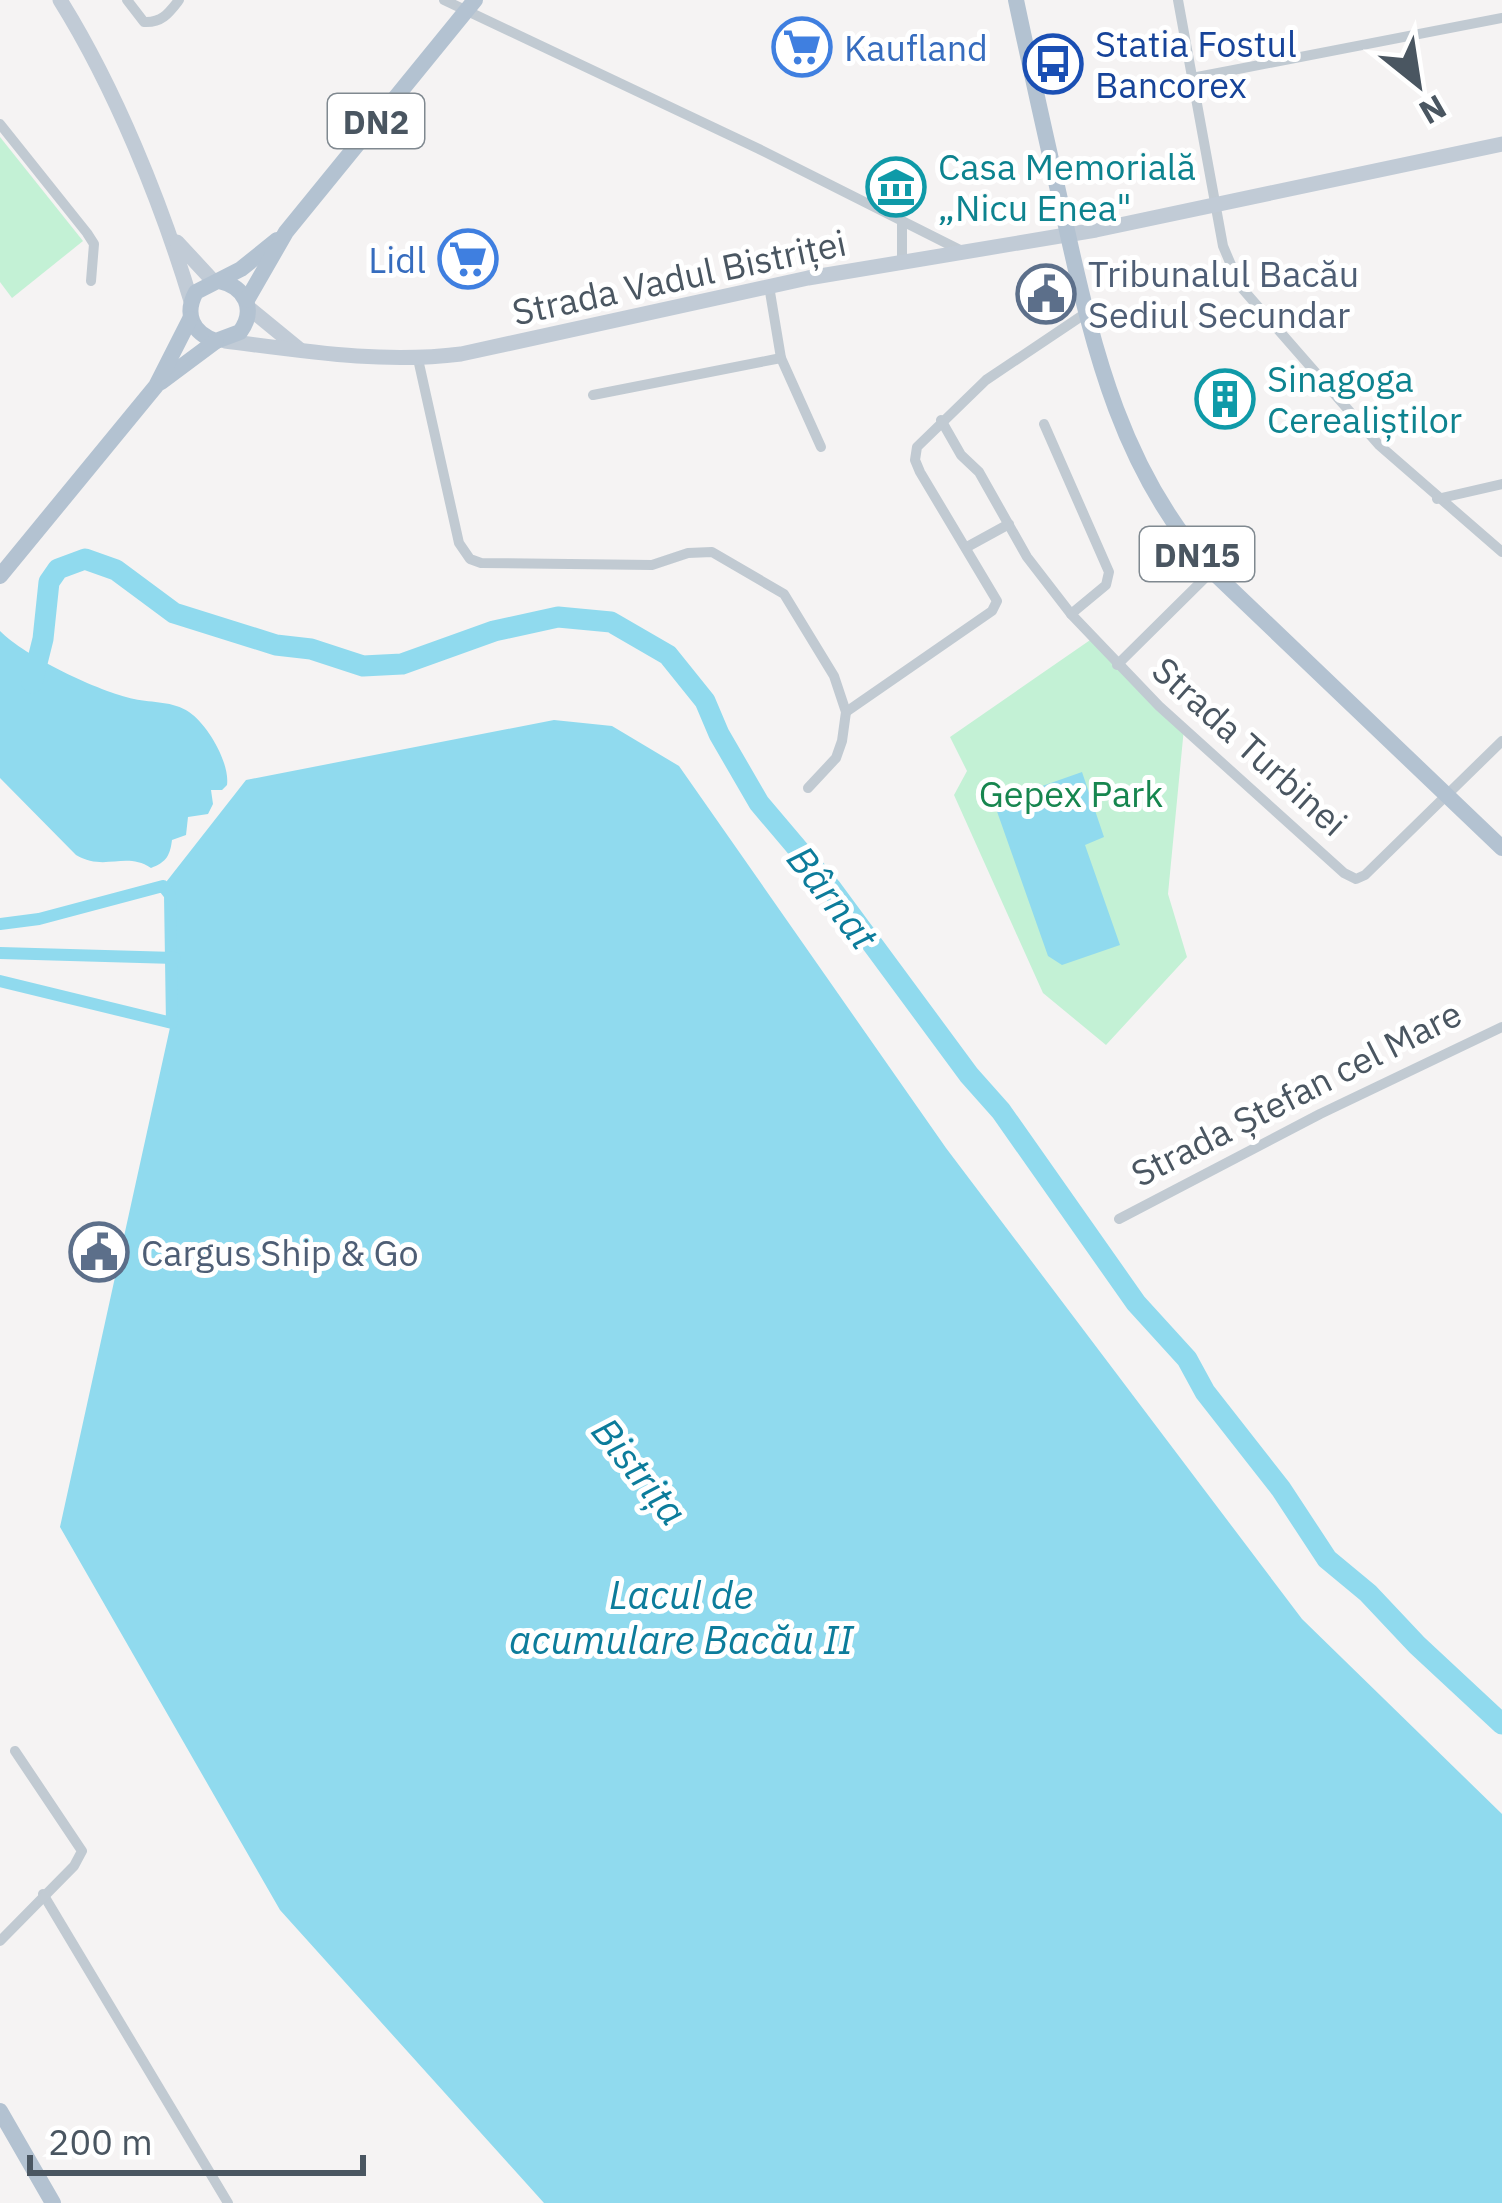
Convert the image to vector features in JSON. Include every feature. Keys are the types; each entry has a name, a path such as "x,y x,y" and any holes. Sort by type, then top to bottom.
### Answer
{"main road":[{"path":"60,0 94,62 171,235 191,310 204,337 220,341"},
{"name":"DN15","path":"1016,0 1085,313 1132,454 1164,509 1212,571 1502,848"},
{"name":"DN2","path":"155,386 240,332 248,304 286,232 471,5"},
{"name":"Strada Vadul Bistriței","path":"220,341 356,358 418,359 501,347 769,286 1068,235 1502,144"},
{"name":"DN2","path":"0,576 155,386 196,292 286,232"},
{"path":"171,235 217,282 231,284 302,351"},
{"path":"3,2126 53,2203"}],"street":[{"path":"127,0 144,22 154,23 179,0"},
{"path":"444,0 471,5 959,250"},
{"path":"1178,0 1222,246 1240,286 1379,445 1502,552"},
{"path":"1192,78 1502,18"},
{"path":"0,124 88,233 94,244 91,281"},
{"path":"902,221 902,261"},
{"path":"769,286 781,358 821,447"},
{"path":"846,712 992,611 995,595 915,460 916,447 986,380 1085,313"},
{"path":"593,395 781,358"},
{"path":"418,359 463,551 481,563 652,565 701,550 745,569 784,594 834,676 846,712 836,758 808,788"},
{"name":"Strada Turbinei","path":"940,420 961,455 979,472 1027,556 1071,614 1118,665 1356,879 1448,795"},
{"path":"1044,424 1109,572 1106,585 1071,614"},
{"path":"1437,499 1502,484"},
{"path":"967,547 1009,524"},
{"path":"1118,665 1212,571"},
{"path":"1448,795 1502,741"},
{"name":"Strada Ștefan cel Mare","path":"1119,1219 1320,1114 1502,1028"},
{"path":"0,1941 81,1858 82,1851 15,1751"},
{"path":"43,1894 228,2203"}],"green space":[{"path":"0,137 83,241 12,298 0,282"},
{"name":"Gepex Park","path":"1096,636 1184,728 1168,894 1187,957 1106,1045 1043,993 954,795 967,771 950,737"}],"water":[{"path":"0,631 44,662 83,681 119,695 183,708 210,735 225,766 227,785 211,790 213,804 208,814 188,817 186,835 172,840 161,863 151,868 132,861 96,862 76,855 0,778"},
{"name":"Lacul de acumulare Bacău II","path":"554,720 612,726 679,766 946,1148 1302,1619 1502,1814 1502,2203 544,2203 280,1910 60,1527 171,1023 171,895 163,886 246,780"},
{"path":"1082,772 1104,837 1085,845 1120,945 1062,965 1048,956 994,803"}],"waterway":[{"name":"Bârnat","path":"32,683 49,582 58,569 85,559 116,570 174,613 363,666 402,664 494,631 558,617 611,622 668,655 705,701 759,803 831,888 969,1075 1001,1111 1136,1303 1187,1359 1205,1392 1281,1489 1327,1559 1502,1724"},
{"path":"0,924 39,919 163,886 170,895 172,1023 0,981"},
{"path":"0,953 175,958"}],"place":[{"name":"Kaufland","path":"802,47"},
{"name":"Statia Fostul Bancorex","path":"1053,64"},
{"name":"Casa Memorială „Nicu Enea\"","path":"896,187"},
{"name":"Lidl","path":"468,259"},
{"name":"Tribunalul Bacău Sediul Secundar","path":"1046,294"},
{"name":"Sinagoga Cerealiștilor","path":"1225,399"},
{"name":"Cargus Ship & Go","path":"99,1252"}],"water label":[{"name":"Bistrița","path":"640,1471"}]}
